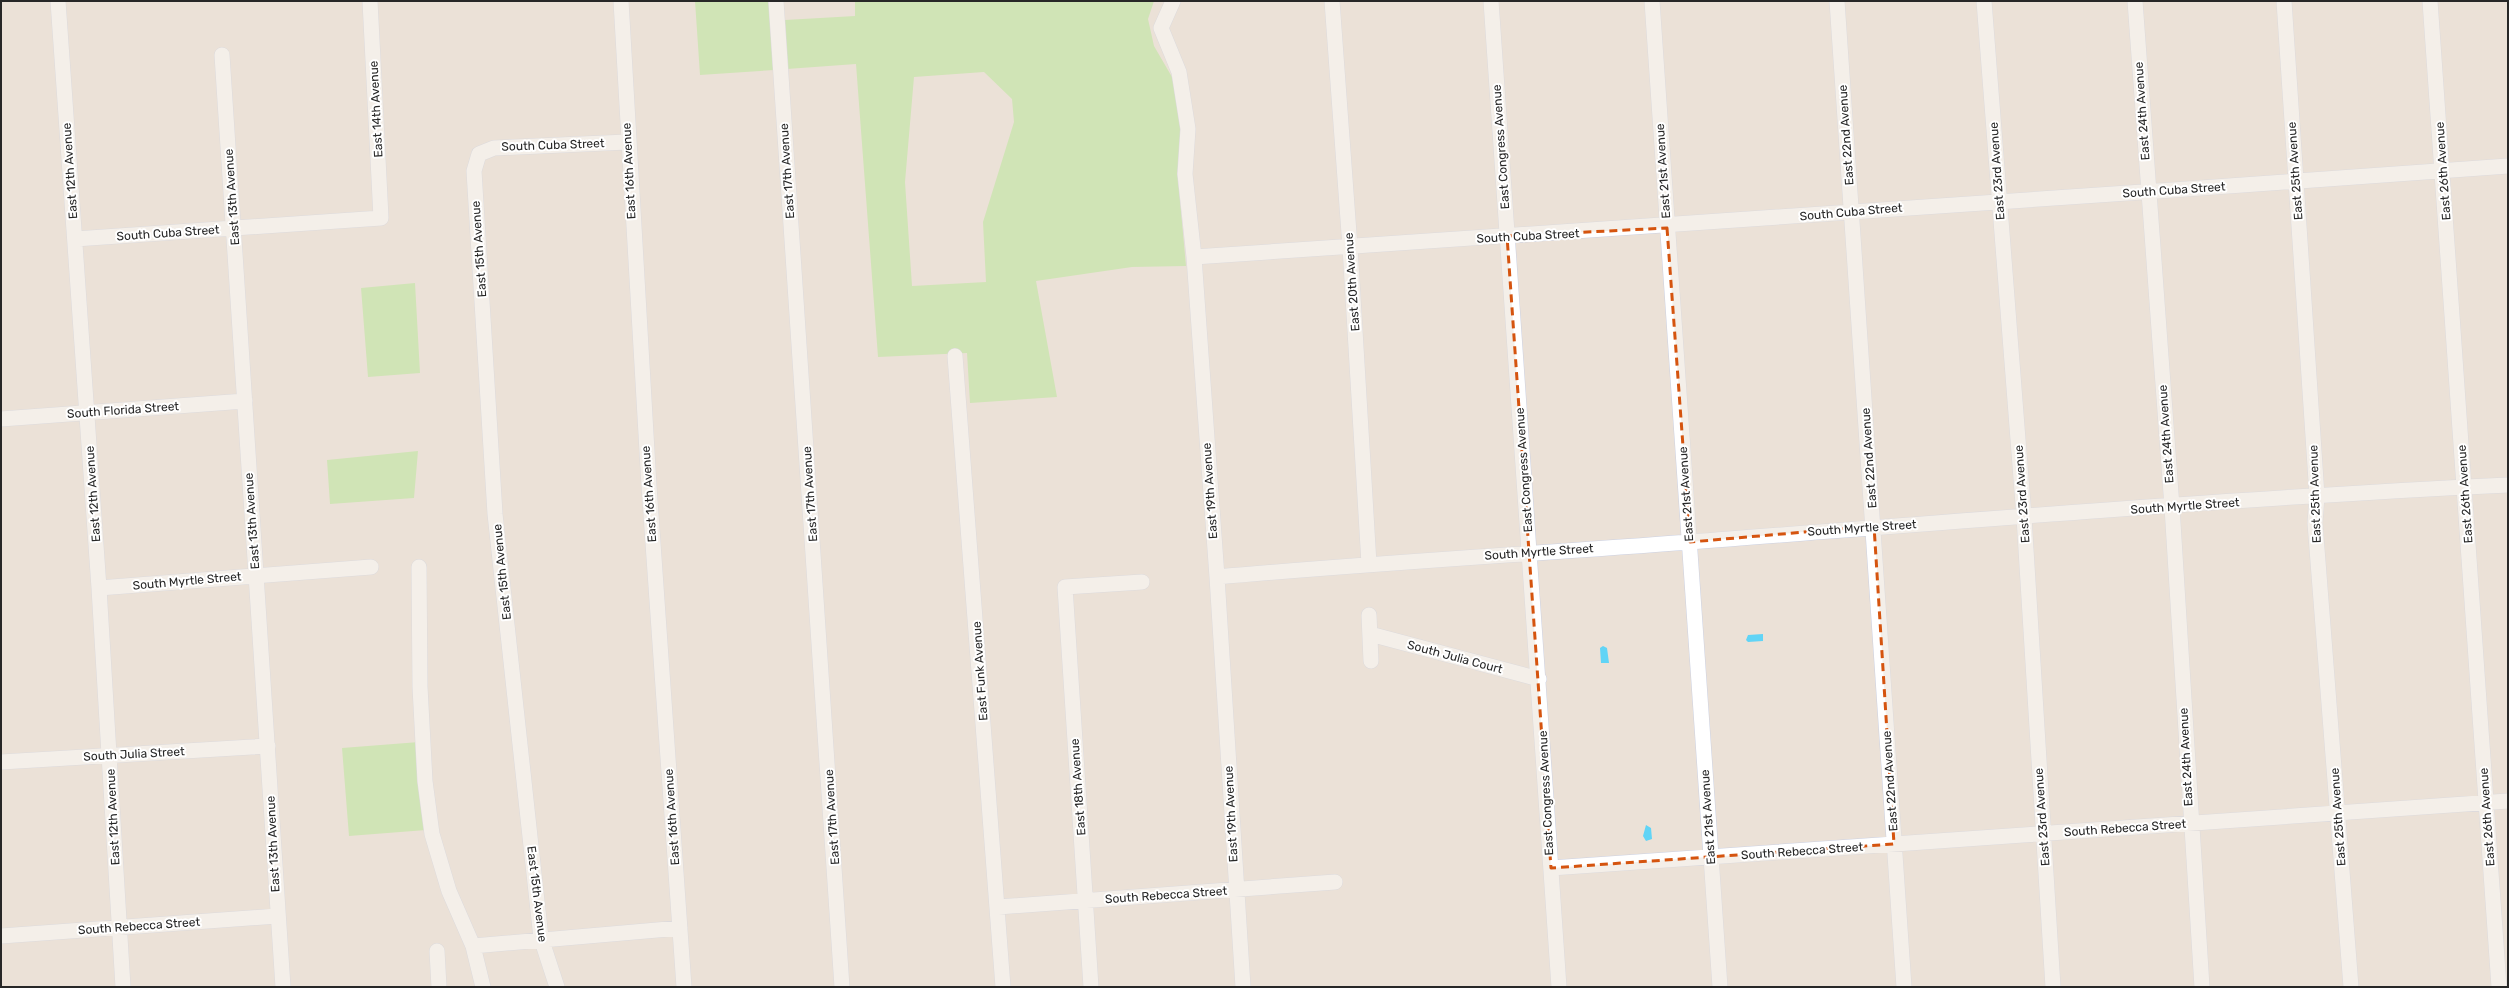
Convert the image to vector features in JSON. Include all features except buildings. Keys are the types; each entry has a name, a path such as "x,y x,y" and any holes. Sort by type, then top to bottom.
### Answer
{"street":[{"name":"East 12th Avenue","path":"58,1 99,588 123,987"},
{"name":"East 14th Avenue","path":"370,1 381,218"},
{"name":"East 16th Avenue","path":"621,1 627,142 648,486 684,987"},
{"name":"East 17th Avenue","path":"776,1 842,987"},
{"name":"East 19th Avenue","path":"1173,1 1161,28 1179,72 1188,129 1185,174 1194,257 1217,577 1235,890 1243,987"},
{"name":"East 20th Avenue","path":"1332,1 1350,247 1369,564"},
{"name":"East Congress Avenue","path":"1491,1 1539,679 1559,987"},
{"name":"East 21st Avenue","path":"1652,1 1720,987"},
{"name":"East 22nd Avenue","path":"1837,1 1850,212 1874,526 1904,987"},
{"name":"East 23rd Avenue","path":"1984,1 2024,517 2053,987"},
{"name":"East 24th Avenue","path":"2135,1 2147,192 2172,507 2190,823 2202,987"},
{"name":"East 25th Avenue","path":"2284,1 2317,496 2315,523 2351,987"},
{"name":"East 26th Avenue","path":"2430,1 2499,987"},
{"name":"East 13th Avenue","path":"222,55 268,746 277,916 283,987"},
{"name":"South Cuba Street","path":"479,154 494,148 627,142"},
{"name":"East 15th Avenue","path":"479,154 474,171 495,514 541,938 557,987"},
{"name":"South Cuba Street","path":"1194,257 1507,236 1667,228 1999,201 2508,166"},
{"name":"South Cuba Street","path":"75,239 381,218"},
{"name":"East Funk Avenue","path":"955,356 1003,987"},
{"name":"South Florida Street","path":"1,419 245,401"},
{"name":"South Myrtle Street","path":"1217,577 1369,564 1690,542 1874,526 2317,496 2508,485"},
{"name":"South Myrtle Street","path":"99,588 371,567"},
{"path":"418,567 420,687 425,781 431,826 449,891 473,946 483,987"},
{"name":"East 18th Avenue","path":"1091,987 1065,587 1142,582"},
{"path":"1369,614 1371,661"},
{"name":"South Julia Court","path":"1370,634 1539,679"},
{"name":"South Julia Street","path":"1,762 268,746"},
{"name":"South Rebecca Street","path":"1551,868 2508,802"},
{"name":"South Rebecca Street","path":"998,907 1335,882"},
{"name":"South Rebecca Street","path":"1,936 277,916"},
{"path":"473,946 541,938 680,928"},
{"path":"437,951 439,987"}],"highlighted area":[{"path":"1667,228 1690,542 1874,526 1894,844 1551,868 1507,236"}],"green space":[{"path":"695,1 769,1 774,70 700,75"},
{"path":"855,1 1154,1 1148,19 1154,46 1172,77 1182,115 1178,178 1186,266 1132,267 1036,281 1057,397 970,403 967,353 878,357 856,64 787,69 785,20 855,16","holes":["984,72 1012,99 1014,122 983,222 986,282 912,286 905,182 914,77"]},
{"path":"415,283 420,373 368,377 361,288"},
{"path":"418,451 414,498 330,504 327,460"},
{"path":"419,742 426,830 349,836 342,748"}],"water":[{"path":"1763,634 1763,641 1748,642 1746,640 1748,635"},
{"path":"1603,646 1607,648 1609,663 1601,663 1600,648"},
{"path":"1646,825 1651,828 1652,839 1646,841 1643,836"}]}
